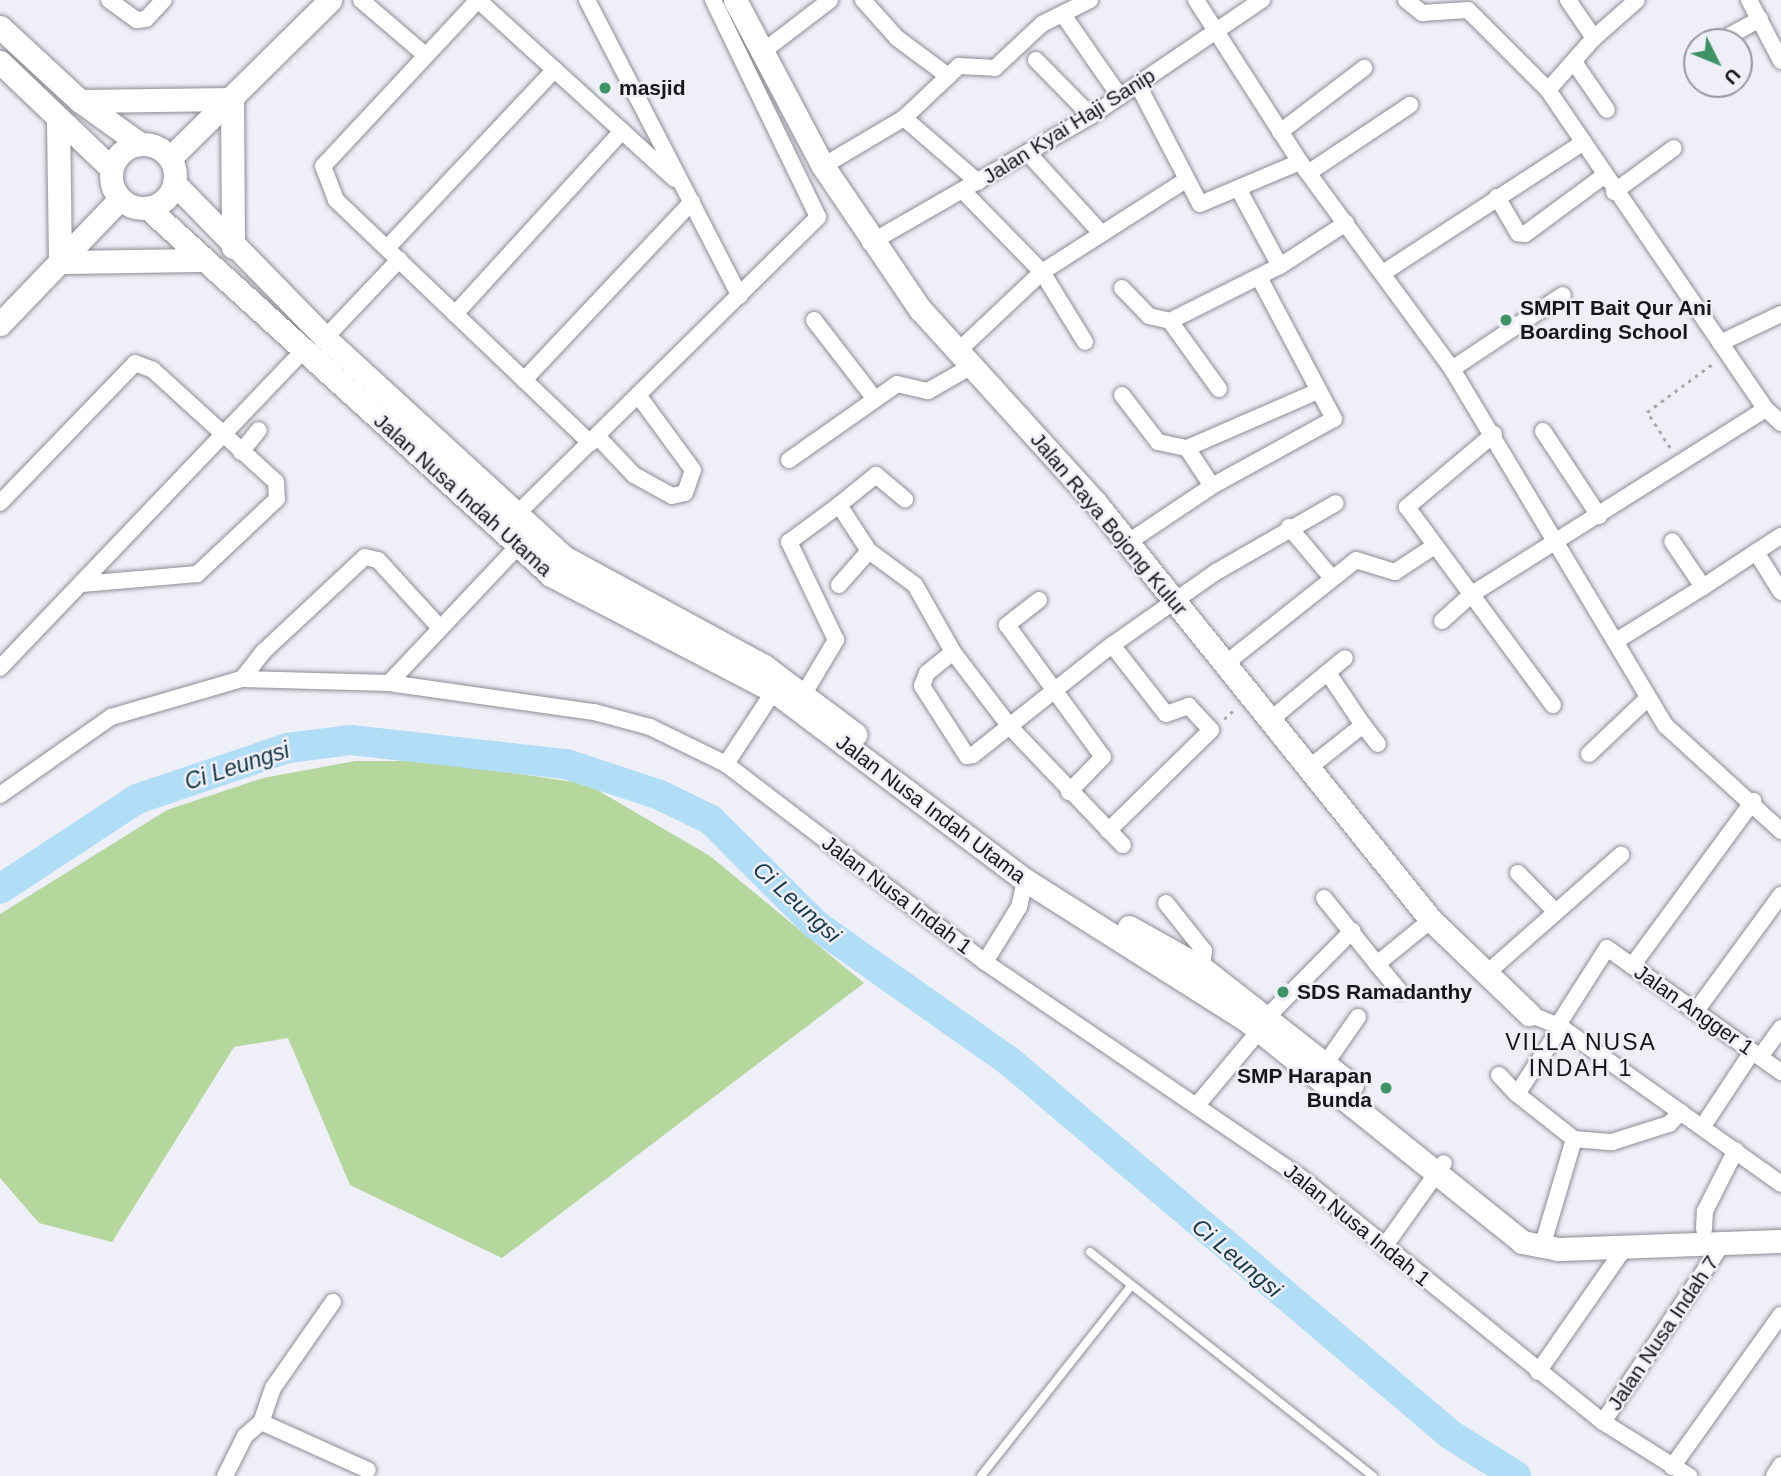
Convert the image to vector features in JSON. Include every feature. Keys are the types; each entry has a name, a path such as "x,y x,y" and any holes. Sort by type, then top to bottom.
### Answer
{"street":[{"path":"109,0 125,15 146,19 164,0"},
{"path":"170,158 330,0"},
{"path":"361,0 424,54"},
{"path":"638,395 693,470 685,493 672,496 634,475 524,380 336,200 323,166 424,54 478,0 685,187"},
{"path":"587,0 740,296"},
{"path":"517,514 740,296 818,213 713,0"},
{"name":"Jalan Raya Bojong Kulur","path":"735,0 823,166 870,243 963,360 1127,543 1431,920 1529,1014"},
{"path":"761,53 830,0"},
{"path":"863,0 897,38 948,76"},
{"path":"1196,0 1304,167 1386,271 1494,434 1616,641 1647,699 1679,741 1702,753 1781,831"},
{"name":"Jalan Kyai Haji Sanip","path":"870,243 1091,116 1262,0"},
{"path":"1406,0 1422,13 1468,10 1548,90 1614,192 1766,409 1781,423"},
{"path":"1567,0 1594,38"},
{"path":"1548,90 1594,38 1637,0"},
{"path":"1749,0 1781,61"},
{"path":"823,166 904,118 965,63 995,68 1042,24 1064,16 1081,2"},
{"path":"1064,16 1120,97"},
{"path":"1744,28 1760,19"},
{"path":"0,27 80,102 140,144 170,158"},
{"path":"1036,60 1091,116"},
{"path":"0,62 111,168 120,199"},
{"path":"1574,62 1607,110"},
{"path":"1280,132 1364,68"},
{"path":"387,248 555,69"},
{"path":"1138,85 1186,180 1203,205 1304,167 1410,105"},
{"path":"80,102 232,99"},
{"path":"232,99 233,247"},
{"path":"904,118 970,187 1042,272 1085,342"},
{"path":"58,119 60,262"},
{"path":"455,314 622,131"},
{"path":"1386,271 1584,142"},
{"path":"111,168 117,156 140,144"},
{"path":"1614,192 1674,148"},
{"path":"1028,153 1101,233"},
{"path":"120,199 148,208 165,200 174,183 170,158"},
{"path":"1497,197 1518,233 1525,234 1605,175"},
{"path":"789,460 897,384 938,388 1042,272 1186,180"},
{"name":"Jalan Nusa Indah Utama","path":"174,183 233,247 325,338 578,567 804,691 852,740 1025,880 1326,1063 1440,1168 1545,1237"},
{"path":"1239,190 1280,266"},
{"path":"0,324 120,199"},
{"path":"524,380 692,202"},
{"name":"Jalan Nusa Indah Utama","path":"148,208 302,352 517,547 558,580 774,691 852,740 1038,872 1202,968 1264,1024 1537,1248 1781,1241"},
{"path":"1122,288 1149,316 1170,321 1260,279 1346,223"},
{"path":"60,262 203,260"},
{"path":"325,338 399,260"},
{"path":"1127,543 1212,486 1331,423 1335,416 1318,391 1260,279"},
{"path":"1452,369 1563,295"},
{"path":"1724,349 1781,314"},
{"path":"814,320 874,398"},
{"path":"1170,321 1219,389"},
{"path":"0,668 302,352"},
{"path":"3,495 135,363 153,370 221,435 276,482 279,494 210,566 183,578 81,584"},
{"path":"1122,395 1158,442 1187,448 1318,391"},
{"path":"1442,621 1472,594 1766,409"},
{"path":"241,452 259,430"},
{"path":"1543,430 1599,516"},
{"path":"1494,434 1407,507 1433,547 1472,594 1553,705"},
{"path":"1187,448 1212,486"},
{"path":"804,691 836,640 789,542 876,475 905,499"},
{"path":"953,652 927,673 922,686 967,756 1011,728 1051,690 1112,645 1289,527 1336,503"},
{"path":"839,505 869,551 915,584 953,652 1011,728 1069,792 1123,845"},
{"path":"1289,527 1332,578"},
{"path":"1616,641 1781,536"},
{"path":"1672,541 1703,587"},
{"path":"389,683 517,547"},
{"path":"1225,664 1332,578 1360,559 1395,572 1433,547"},
{"path":"839,585 869,551"},
{"path":"1756,552 1781,592"},
{"path":"242,679 262,652 365,557 378,560 440,628"},
{"path":"1038,600 1007,625 1051,690 1103,757 1069,792"},
{"path":"1108,831 1211,730 1189,706 1166,714 1112,645"},
{"path":"1270,720 1345,658"},
{"path":"1328,673 1378,744"},
{"name":"Jalan Nusa Indah 1","path":"0,795 111,717 242,679 389,683 594,712 650,727 726,764 985,962 1299,1176 1538,1372 1604,1422 1689,1476"},
{"path":"726,764 774,691"},
{"path":"1589,754 1647,699"},
{"path":"1310,767 1363,725"},
{"path":"1632,966 1753,801"},
{"path":"1487,973 1554,910 1622,855"},
{"path":"1518,873 1554,910"},
{"path":"985,962 1019,907 1025,880"},
{"path":"1696,1011 1781,895"},
{"path":"1324,898 1400,992"},
{"path":"1166,903 1204,951 1202,968"},
{"path":"1377,964 1431,920"},
{"path":"1197,1105 1264,1024 1352,931"},
{"name":"Jalan Angger 1","path":"1560,1026 1607,948 1781,1072"},
{"path":"1529,1014 1560,1026 1781,1184"},
{"path":"1326,1063 1358,1017"},
{"path":"1517,1094 1560,1026"},
{"path":"1703,1126 1756,1054 1781,1028"},
{"path":"1499,1075 1517,1094 1574,1139 1612,1142 1670,1124 1681,1112"},
{"path":"1574,1139 1545,1237 1781,1226"},
{"path":"1704,1228 1704,1211 1736,1150"},
{"path":"1384,1247 1440,1168"},
{"name":"Jalan Nusa Indah 7","path":"1604,1422 1723,1243"},
{"path":"1538,1372 1626,1246"},
{"path":"225,1476 248,1432 261,1422 273,1388 333,1301"},
{"path":"1672,1466 1781,1315"},
{"path":"261,1422 369,1474"},
{"path":"1774,1476 1781,1465"}],"lane":[{"path":"1090,1252 1373,1476"},
{"path":"981,1476 1132,1285"}],"path":[{"path":"1682,462 1652,429 1647,412 1724,349"},
{"path":"1211,730 1251,695"}],"green space":[{"path":"355,761 433,761 587,784 710,856 864,983 502,1258 350,1185 288,1038 234,1047 112,1242 39,1223 0,1178 0,914 167,810 263,778"}],"waterway":[{"name":"Ci Leungsi","path":"0,889 137,799 288,748 351,740 566,764 660,795 711,820 816,925 1009,1061 1451,1435 1516,1476"}],"place":[{"name":"masjid","path":"605,88"},
{"name":"SMPIT Bait Qur Ani Boarding School","path":"1506,320"},
{"name":"SDS Ramadanthy","path":"1283,992"},
{"name":"SMP Harapan Bunda","path":"1386,1088"}],"district":[{"name":"VILLA NUSA INDAH 1","path":"1581,1055"}]}
